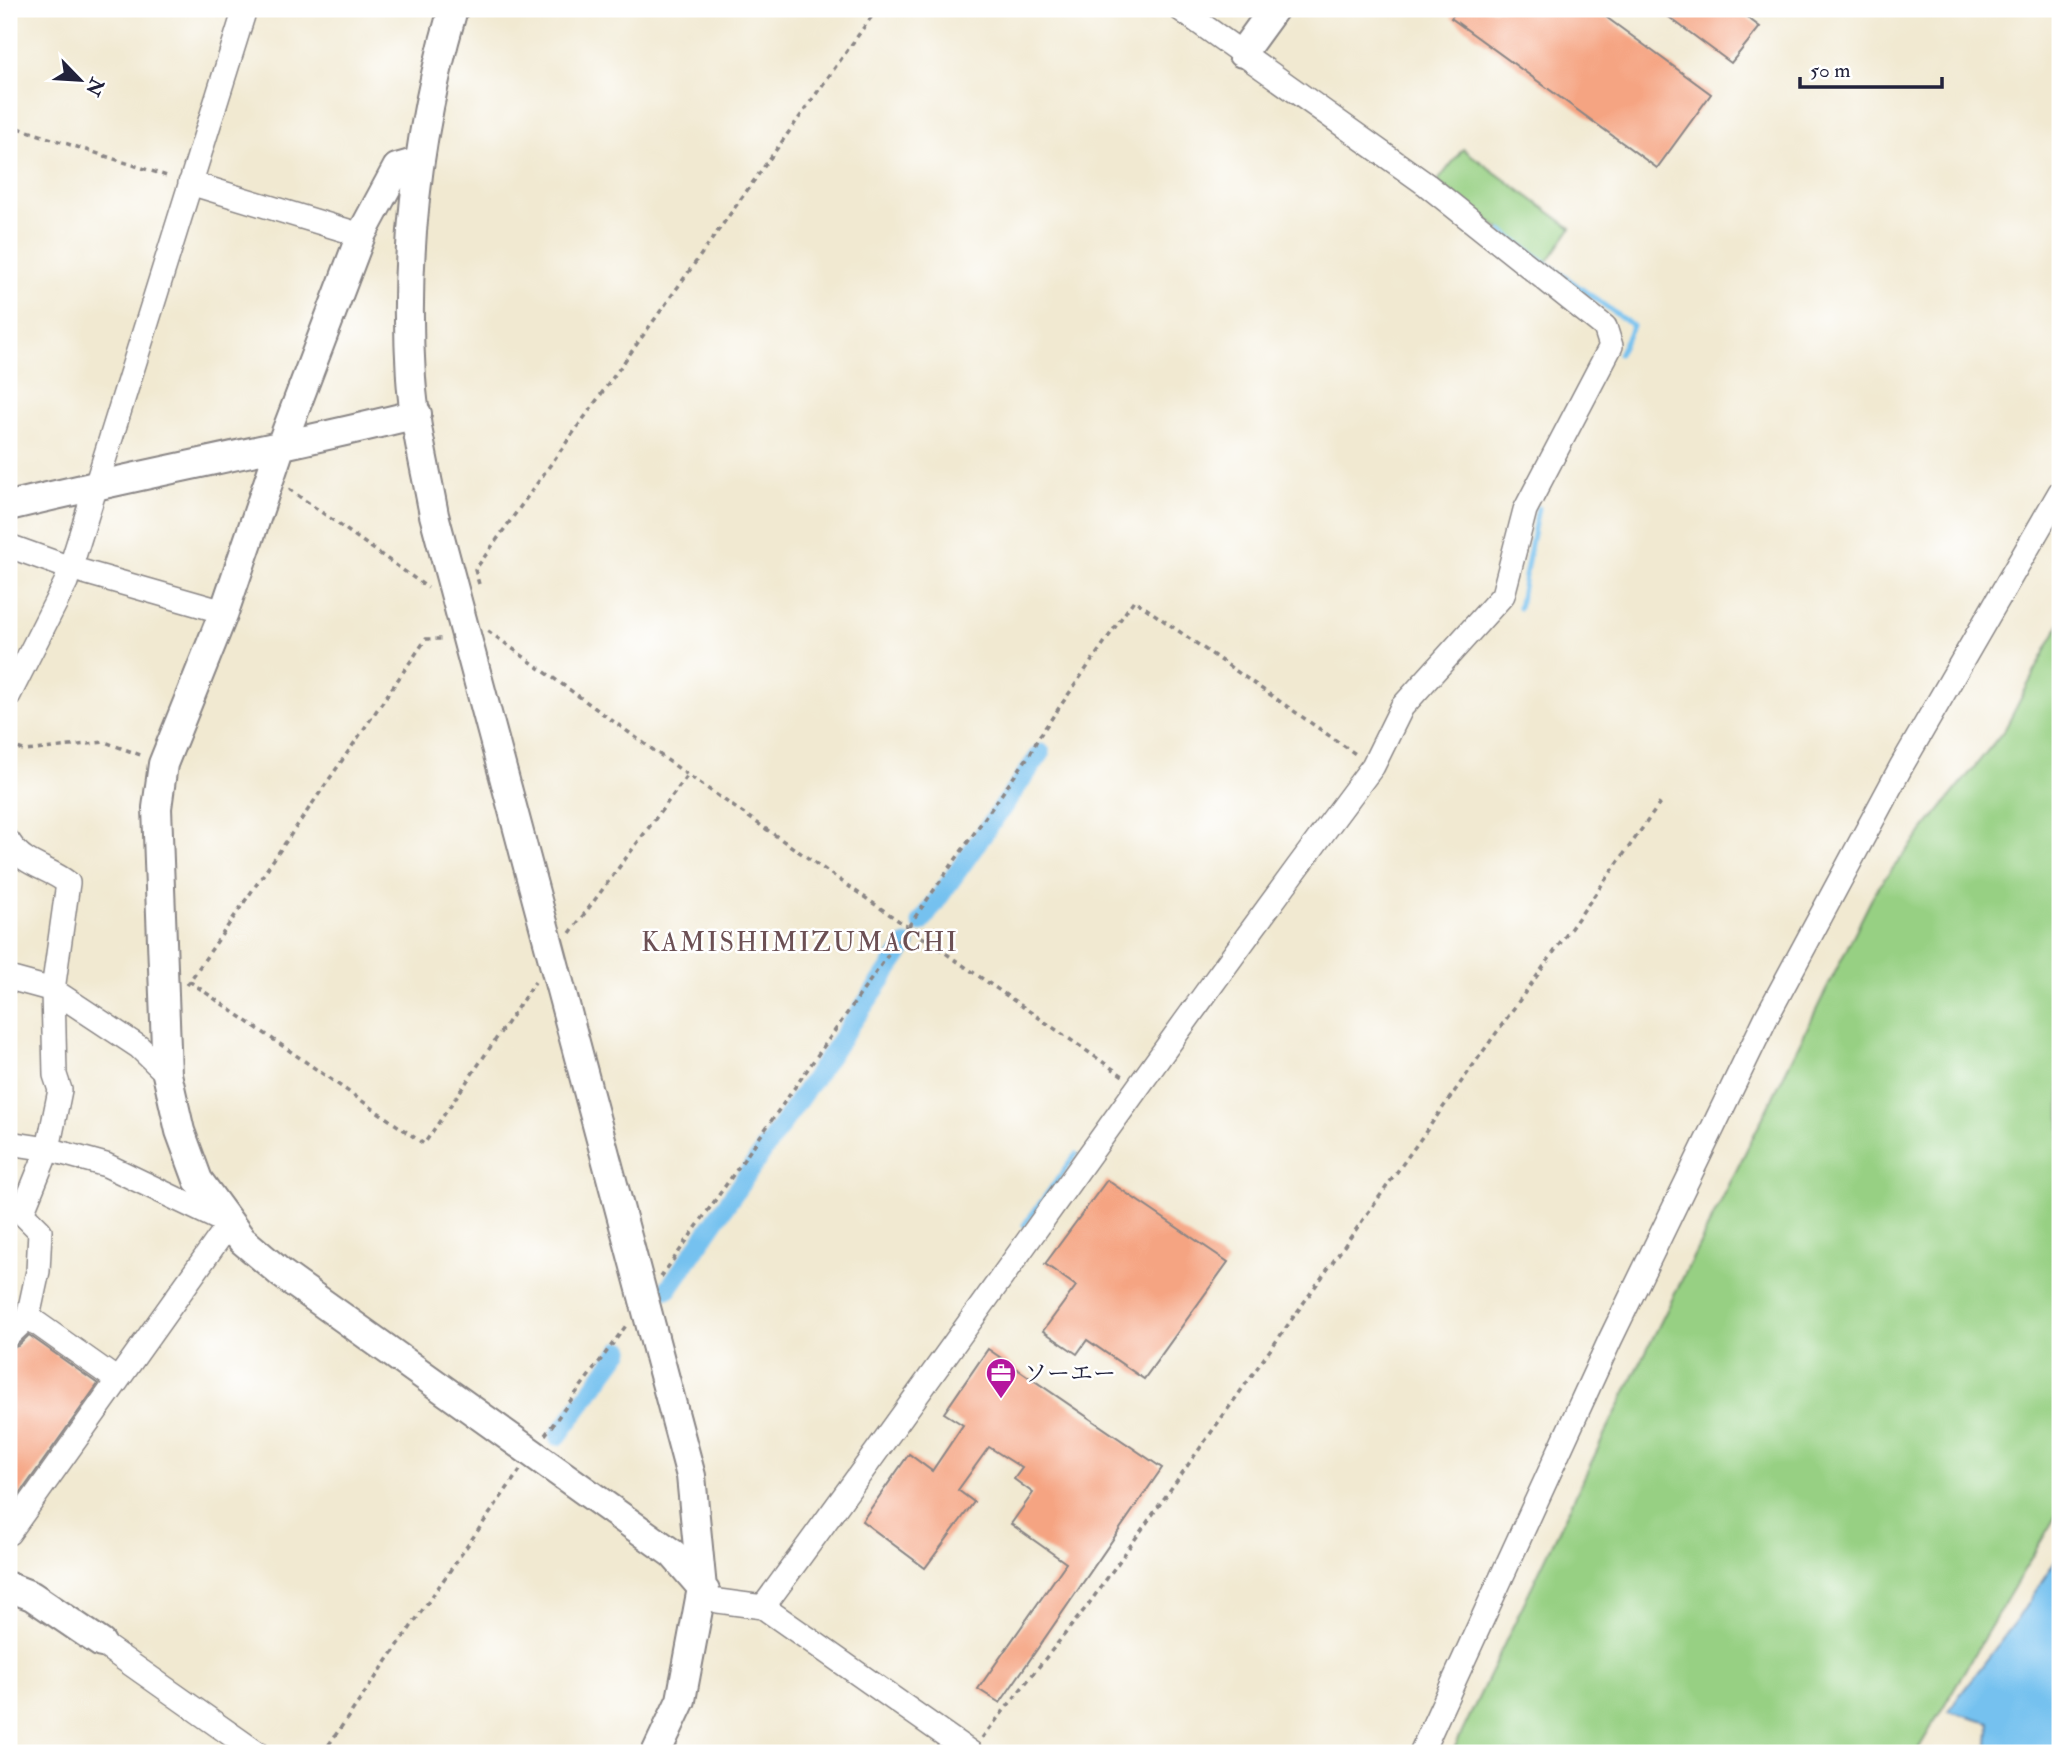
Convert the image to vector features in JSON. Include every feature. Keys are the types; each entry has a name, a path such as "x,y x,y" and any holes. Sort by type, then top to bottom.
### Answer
{"street":[{"path":"9,695 70,568 245,9"},
{"path":"453,9 438,61 418,162 411,240 411,379 434,515 646,1299 691,1476 710,1595 681,1700 656,1753"},
{"path":"763,1607 935,1373 1137,1086 1373,766 1402,707 1503,594 1525,510 1611,346 1605,327 1427,185 1180,9"},
{"path":"1242,53 1274,9"},
{"path":"418,162 397,168 361,236 280,448 224,612 163,764 156,830 167,1074 188,1157 198,1180 229,1224 242,1240 282,1274 673,1554 710,1595 763,1607 970,1753"},
{"path":"190,183 361,236"},
{"path":"9,506 94,485 280,448 417,414"},
{"path":"1421,1753 1610,1340 1766,1018 1902,765 2060,492"},
{"path":"9,546 70,568 224,612"},
{"path":"9,842 29,864 57,874 68,883 53,990 55,1075 60,1090 48,1149 22,1213 40,1231 38,1271 28,1317 9,1335"},
{"path":"9,978 53,990 139,1046 167,1074"},
{"path":"9,1143 48,1149 106,1165 229,1224"},
{"path":"10,1527 229,1224"},
{"path":"28,1317 117,1380"},
{"path":"9,1587 33,1596 257,1753"}],"path":[{"path":"481,594 475,570 877,9"},
{"path":"9,125 190,183"},
{"path":"270,476 429,589"},
{"path":"323,1753 532,1452 646,1299 1030,754 1038,738 1134,600 1373,766"},
{"path":"166,1015 426,639 467,635 487,618"},
{"path":"441,626 467,635 688,775 1137,1086"},
{"path":"9,745 26,751 105,742 163,764"},
{"path":"189,981 424,1144 553,956 688,775"},
{"path":"970,1753 1088,1605 1661,802"}],"green space":[{"path":"1463,149 1571,228 1546,264 1437,182"},
{"path":"2060,623 2060,1509 1916,1753 1452,1753 1602,1440 1877,888 2005,729"}],"water":[{"path":"2060,1554 2060,1753 1987,1753 1990,1722 1948,1711 2016,1621"}],"building":[{"path":"1458,9 1595,9 1711,94 1657,168 1451,18"},
{"path":"1658,9 1736,9 1760,27 1731,63"},
{"path":"1107,1180 1228,1262 1144,1379 1087,1340 1077,1354 1043,1331 1076,1286 1045,1264"},
{"path":"29,1335 98,1384 9,1509 9,1349 18,1346"},
{"path":"988,1349 1162,1468 1000,1703 978,1689 1066,1563 1011,1524 1033,1493 1014,1479 1022,1468 989,1447 958,1490 974,1502 925,1568 862,1521 909,1454 932,1471 963,1425 944,1413"}],"waterway":[{"path":"1502,231 1633,326 1619,354"},
{"path":"1519,608 1538,508"},
{"path":"921,923 1041,753"},
{"path":"668,1289 906,945"},
{"path":"1024,1225 1076,1154"},
{"path":"558,1436 621,1350"}],"place":[{"name":"ソーエー","path":"1001,1400"}],"district":[{"name":"KAMISHIMIZUMACHI","path":"800,943"}]}
